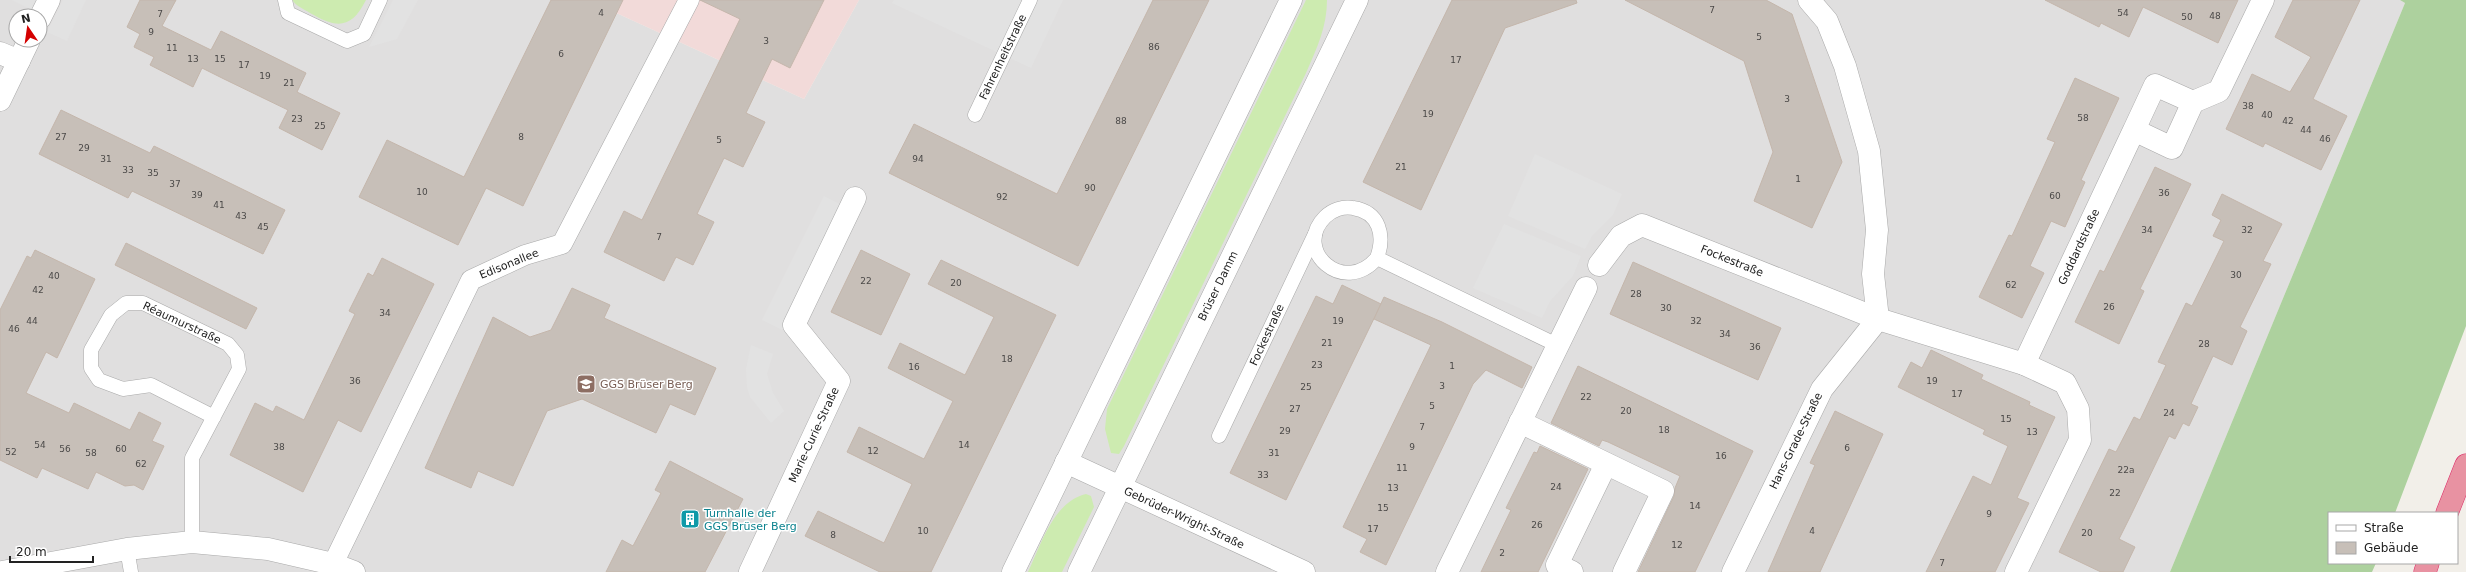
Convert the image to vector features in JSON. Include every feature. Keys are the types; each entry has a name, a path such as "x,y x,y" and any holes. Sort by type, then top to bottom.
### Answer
{"highway":[{"path":"2447,512 2466,465"}],"street":[{"name":"Edisonallee","path":"333,564 472,280 525,256 562,244 689,0"},
{"path":"1013,572 1291,0"},
{"name":"Brüser Damm","path":"1079,572 1357,0"},
{"path":"1809,0 1827,21 1846,66 1870,151 1877,230 1873,274 1878,319 2024,364 2065,383 2078,409 2080,440 2016,572"},
{"path":"2134,130 2172,148 2193,102 2218,91 2263,0"},
{"path":"0,100 9,57 20,48"},
{"name":"Goddardstraße","path":"2024,364 2155,85 2193,102"},
{"name":"Marie-Curie-Straße","path":"750,572 839,381 794,325 855,198"},
{"name":"Fockestraße","path":"1599,265 1621,236 1642,225 1878,319"},
{"path":"1447,572 1586,288"},
{"name":"Hans-Grade-Straße","path":"1733,572 1822,390 1878,319"},
{"path":"1520,422 1663,491 1624,572"},
{"name":"Gebrüder-Wright-Straße","path":"1066,462 1304,572"},
{"path":"1572,572 1557,565 1606,464"},
{"path":"2,572 127,549 192,542 268,549 333,564 354,572"}],"lane":[{"path":"285,0 288,13 347,41 364,34 380,0"},
{"name":"Fahrenheitstraße","path":"975,115 1030,0"},
{"name":"Fockestraße","path":"1219,436 1320,222 1330,212 1347,207 1359,209 1370,214 1379,226 1382,236 1377,258"},
{"path":"1315,234 1315,246 1320,258 1328,267 1338,273 1354,274 1362,271 1377,258 1557,346"},
{"name":"Réaumurstraße","path":"192,542 192,458 214,417 239,369 236,355 228,344 143,303 126,303 111,315 91,350 91,368 98,380 123,389 151,385 214,417"},
{"path":"127,549 131,572"}],"shaded area":[{"path":"0,0 588,0 804,99 859,0 2400,0 2405,3 2170,572 0,572"},
{"path":"12,0 37,0 33,8 28,8"},
{"path":"63,0 86,0 67,41 48,32"},
{"path":"393,0 418,0 397,39 369,47"},
{"path":"588,0 859,0 804,99"},
{"path":"894,0 1063,0 1031,68 892,3"},
{"path":"1535,154 1622,194 1613,215 1592,236 1585,249 1508,216"},
{"path":"824,196 844,206 782,330 762,320"},
{"path":"1504,224 1581,256 1573,276 1550,301 1542,318 1473,288"},
{"path":"751,345 773,354 767,374 773,393 784,411 771,423 750,397 747,387 746,369"}],"green space":[{"path":"292,0 366,0 355,17 349,21 335,23 319,18 298,6"},
{"path":"1306,0 1327,0 1327,10 1321,37 1314,55 1124,446 1119,454 1111,453 1105,429 1107,409"},
{"path":"2400,0 2466,0 2466,326 2395,512 2328,512 2328,564 2376,564 2372,572 2170,572 2405,3"},
{"path":"1086,494 1091,496 1094,507 1062,572 1028,572 1043,538 1057,515 1065,506"}],"building":[{"path":"140,0 176,0 162,26 211,50 221,31 306,73 297,92 340,113 322,150 279,128 288,110 202,68 193,87 150,65 154,57 134,47 140,34 127,27"},
{"path":"551,0 623,0 523,206 486,188 458,245 359,197 387,140 464,177"},
{"path":"700,0 824,0 790,68 772,59 746,113 765,122 743,167 724,158 697,214 714,222 693,265 676,257 664,281 604,252 624,211 642,220 740,19"},
{"path":"1153,0 1209,0 1078,266 889,173 914,124 1057,194"},
{"path":"1452,0 1576,0 1577,3 1505,28 1421,210 1363,182"},
{"path":"1625,0 1766,0 1792,14 1842,162 1812,228 1754,201 1773,152 1744,61"},
{"path":"2045,0 2238,0 2218,43 2143,7 2129,37 2101,23 2099,27"},
{"path":"2293,0 2360,0 2313,99 2347,116 2321,170 2265,143 2263,147 2226,129 2252,74 2290,92 2311,57 2275,37"},
{"path":"2075,78 2119,98 2081,180 2085,182 2065,227 2051,221 2030,266 2044,273 2022,318 1979,297 2009,235 2012,236 2055,142 2047,139"},
{"path":"61,110 150,153 154,146 285,210 263,254 132,191 128,198 39,154"},
{"path":"2155,167 2191,184 2140,289 2144,291 2119,344 2075,322 2100,270 2104,272"},
{"path":"2222,194 2282,224 2263,261 2271,264 2240,327 2247,331 2232,365 2213,356 2191,404 2198,407 2189,426 2183,423 2175,439 2169,436 2119,539 2135,547 2123,572 2101,572 2059,552 2109,449 2116,452 2134,417 2140,420 2166,365 2158,362 2186,303 2192,306 2224,241 2213,236 2221,220 2212,215"},
{"path":"126,243 257,308 246,329 115,265"},
{"path":"35,250 95,279 57,358 46,352 26,393 69,413 74,403 130,430 139,412 161,423 152,441 164,446 143,490 134,485 125,486 96,472 88,489 42,468 37,478 0,460 0,310 27,256 31,258"},
{"path":"861,250 910,274 881,335 831,312"},
{"path":"382,258 434,284 361,432 338,420 303,492 230,455 255,403 273,412 276,406 304,420 355,314 349,311 368,273 373,276"},
{"path":"941,260 1056,315 931,572 880,572 805,536 818,511 884,543 912,484 847,452 859,427 924,459 953,401 888,368 900,343 965,375 994,317 928,284"},
{"path":"1633,262 1781,328 1758,380 1610,314"},
{"path":"1342,285 1381,304 1286,500 1230,473 1316,296 1333,304"},
{"name":"GGS Brüser Berg","path":"572,288 610,305 604,318 716,368 695,415 670,404 656,433 582,399 547,411 513,486 478,471 471,488 425,468 493,317 530,337 551,330"},
{"path":"1384,297 1442,322 1532,367 1522,388 1486,370 1473,384 1386,565 1360,552 1367,539 1343,527 1431,345 1374,319"},
{"path":"1931,350 1983,375 1981,379 2030,402 2029,405 2055,417 2017,498 2029,503 1995,572 1926,572 1973,476 1991,485 2008,446 1983,434 1985,430 1898,387 1911,362 1922,368"},
{"path":"1578,366 1753,451 1695,572 1638,572 1674,496 1675,488 1680,476 1608,442 1602,440 1599,446 1551,423"},
{"path":"1835,411 1883,434 1820,572 1768,572 1815,465 1810,463"},
{"path":"1540,446 1588,469 1538,572 1481,572 1511,510 1506,508 1534,452 1537,453"},
{"name":"Turnhalle der GGS Brüser Berg","path":"670,461 743,499 705,572 606,572 622,540 633,546 661,493 655,490"}],"place":[{"name":"GGS Brüser Berg","path":"586,384"},
{"name":"Turnhalle der GGS Brüser Berg","path":"690,519"}]}
